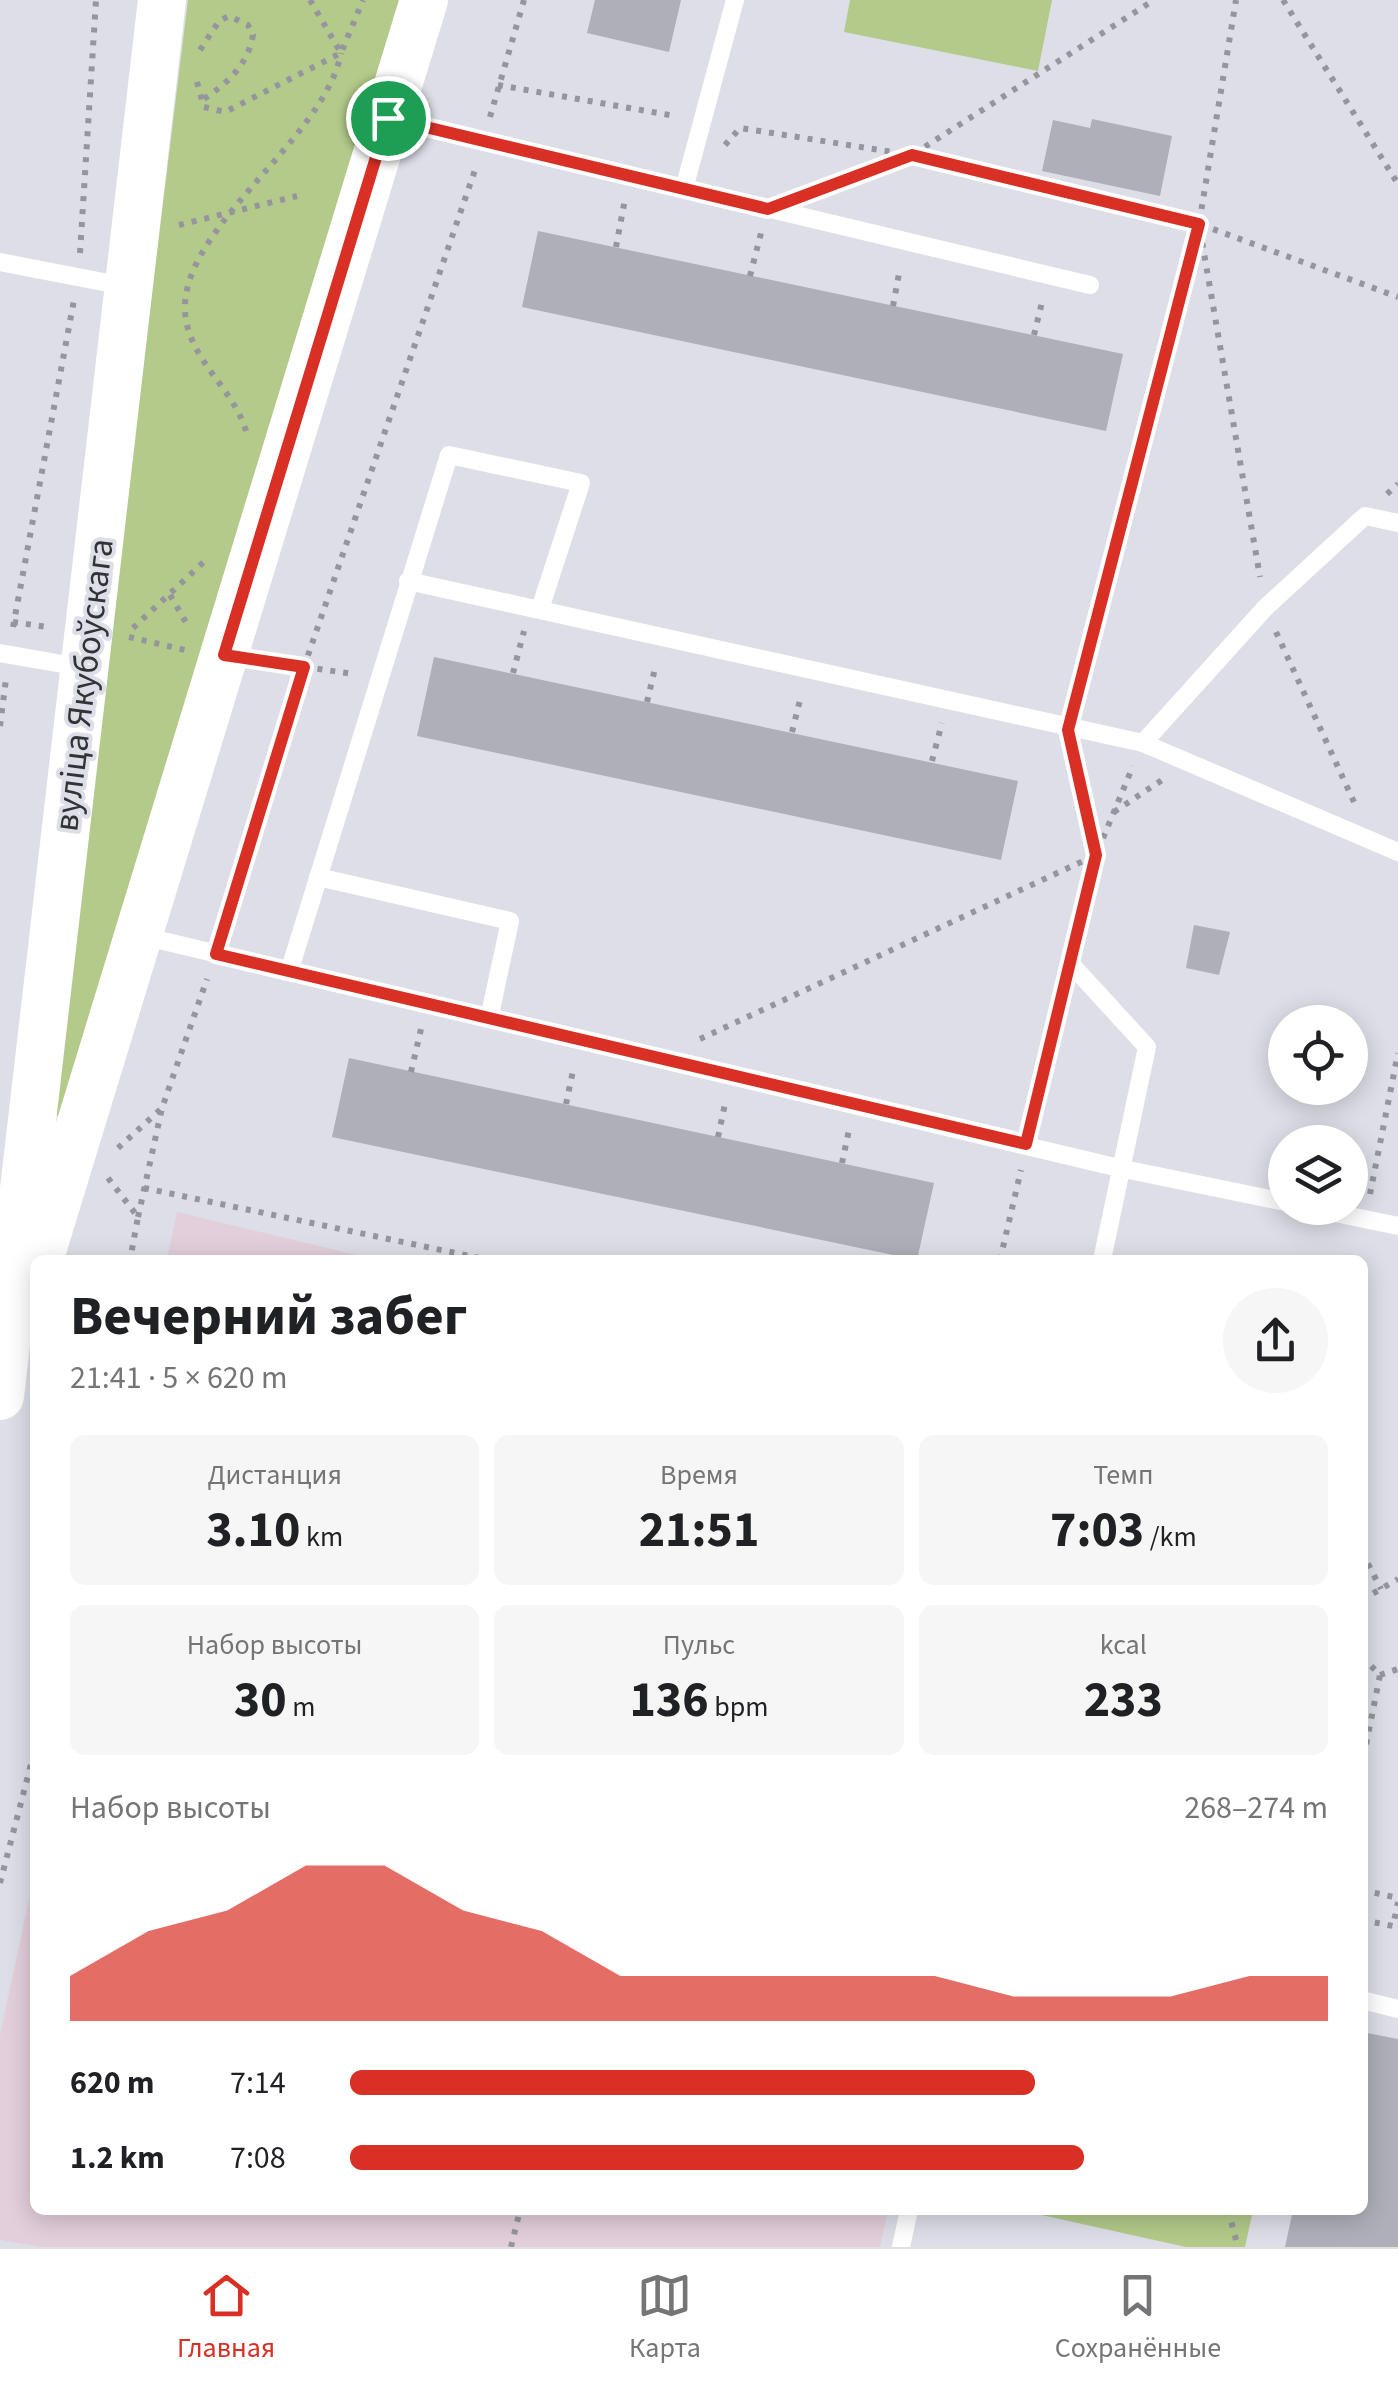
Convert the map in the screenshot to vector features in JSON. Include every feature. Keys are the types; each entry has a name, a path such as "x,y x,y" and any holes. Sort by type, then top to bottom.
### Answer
{"main road":[{"name":"вуліца Якубоўскага","path":"3,1382 162,0"},
{"path":"41,1255 424,0"},
{"name":"вуліца Якубоўскага","path":"3,1382 30,1289"}],"lane":[{"path":"684,189 734,0"},
{"path":"388,118 1090,285"},
{"path":"2,257 130,287"},
{"path":"290,972 449,454 581,484 535,608"},
{"path":"1143,743 1265,608 1365,516 1398,524"},
{"path":"408,581 1068,730 1143,743 1398,852"},
{"path":"4,654 86,668"},
{"path":"318,876 510,921 489,1019"},
{"path":"138,935 1119,1168 1268,1199"},
{"path":"1070,963 1147,1047 1103,1255"},
{"path":"1368,1219 1398,1226"},
{"path":"1368,2002 1398,2009"},
{"path":"901,2247 908,2215"}],"path":[{"path":"0,726 4,654 78,276 96,0"},
{"path":"310,0 341,54"},
{"path":"248,439 237,407 200,360 186,322 185,302 196,259 302,125 341,54 364,0"},
{"path":"131,1255 162,1108 216,954 304,667 484,141 524,0"},
{"path":"750,276 768,209 912,155 1154,0"},
{"path":"1096,855 1068,730 1199,224 1236,0"},
{"path":"1282,0 1398,184"},
{"path":"199,53 219,22 229,16 248,25 252,35 245,60 202,100"},
{"path":"195,70 202,100 212,112 225,112 341,54"},
{"path":"498,84 912,155 1199,224 1398,297"},
{"path":"684,189 740,128"},
{"path":"616,247 630,176"},
{"path":"178,226 297,196"},
{"path":"1199,224 1265,608 1374,842"},
{"path":"893,306 904,241"},
{"path":"216,545 194,574 123,636 379,677"},
{"path":"513,674 535,608"},
{"path":"647,702 662,637"},
{"path":"792,732 808,670"},
{"path":"932,762 947,702"},
{"path":"1001,1255 1096,855 1143,743"},
{"path":"1113,813 1188,762"},
{"path":"658,1058 1096,855"},
{"path":"411,1072 426,1004"},
{"path":"566,1104 580,1040"},
{"path":"1368,1203 1398,1053"},
{"path":"111,1154 162,1108"},
{"path":"99,1165 138,1217"},
{"path":"144,1188 465,1255"},
{"path":"1368,1564 1381,1589"},
{"path":"1368,1597 1398,1579"},
{"path":"1368,1663 1380,1674"},
{"path":"1380,1674 1398,1669"},
{"path":"1368,1734 1380,1674"},
{"path":"0,1883 30,1768"},
{"path":"1368,1892 1398,1900 1393,1926 1368,1921"},
{"path":"512,2247 519,2215"},
{"path":"1229,2215 1238,2247"}],"shaded area":[{"path":"177,1212 356,1255 168,1255"},
{"path":"30,1895 30,2215 887,2215 880,2247 42,2247 0,2240 0,2035"}],"green space":[{"path":"188,0 412,0 60,1116 51,1115"},
{"path":"850,0 1052,0 1038,71 844,32"},
{"path":"1042,2215 1252,2215 1245,2247 1186,2247"}],"building":[{"path":"595,0 681,0 669,52 587,33"},
{"path":"1092,119 1172,136 1160,196 1042,171 1053,120 1090,128"},
{"path":"538,231 1123,354 1106,431 522,307"},
{"path":"434,657 1018,781 1001,860 417,736"},
{"path":"1194,925 1230,932 1219,975 1186,968"},
{"path":"349,1058 934,1183 918,1255 893,1255 332,1137"},
{"path":"1368,2033 1398,2039 1398,2247 1285,2247 1292,2215 1368,2215"}],"route":[{"path":"388,118 768,209 912,155 1199,224 1068,730 1096,855 1026,1144 216,954 304,667 224,655 388,118"}]}
